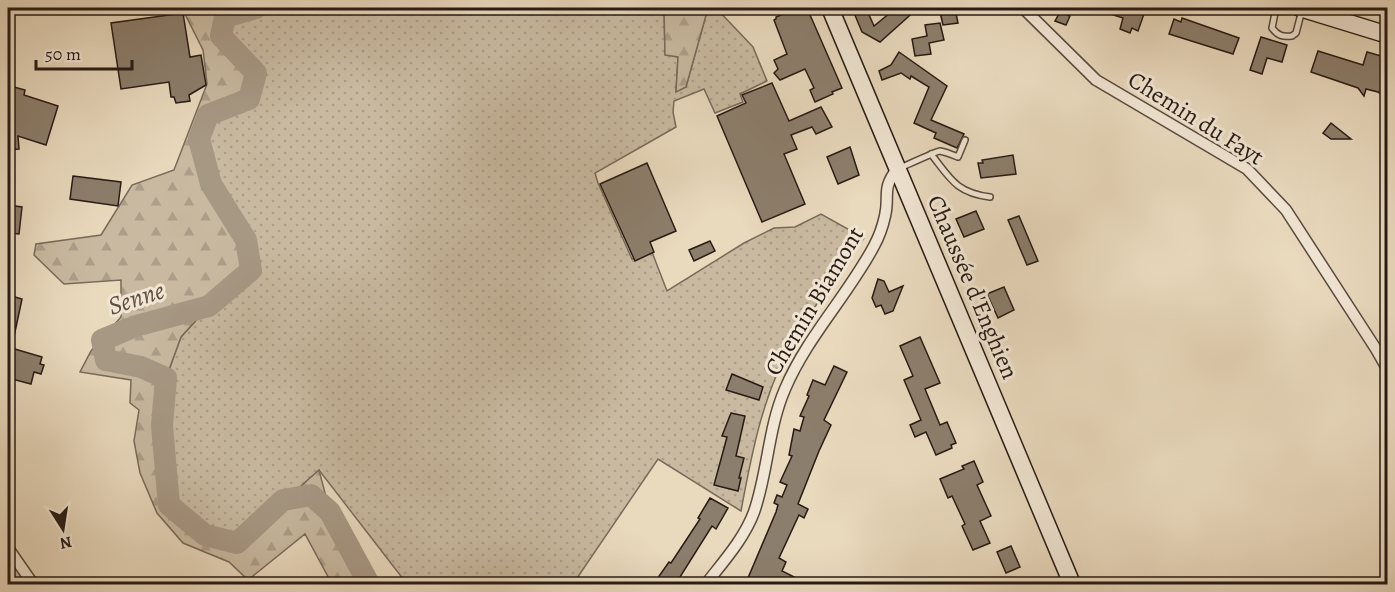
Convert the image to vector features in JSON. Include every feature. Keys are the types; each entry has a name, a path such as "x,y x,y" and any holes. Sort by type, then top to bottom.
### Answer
{"main road":[{"name":"Chaussée d'Enghien","path":"830,8 1072,585"},
{"path":"1302,8 1341,14 1388,35"}],"street":[{"name":"Chemin du Fayt","path":"1023,8 1096,80 1247,169 1286,210 1388,370"},
{"name":"Chemin Biamont","path":"706,585 739,540 753,514 784,390 798,362 875,245 886,215 889,180 897,169"},
{"path":"8,548 33,585"}],"lane":[{"path":"1276,8 1272,28 1277,34 1285,37 1296,33 1302,8"},
{"path":"897,169 926,158 933,151 941,151 958,157 965,140"},
{"path":"931,154 959,189 976,196 990,197"}],"green space":[{"path":"256,8 664,8 665,54 678,57 676,91 686,87 708,8 716,8 753,47 767,81 740,94 743,102 715,113 704,89 674,101 673,112 676,127 595,173 632,259 652,252 667,291 744,243 774,228 795,227 821,214 864,238 812,311 775,377 761,421 741,511 658,459 573,584 407,584 319,470 237,543 205,535 169,505 162,426 166,378 181,337 209,306 246,240 211,184 199,139 208,115 249,99 221,36 225,17"},
{"path":"664,8 708,8 686,87 676,92 678,57 665,55"},
{"path":"207,11 225,17 221,36 256,73 249,99 208,115 199,139 211,184 246,240 251,270 209,306 181,337 166,378 162,426 169,505 205,535 237,543 319,470 330,512 369,584 332,584 305,534 248,580 229,562 183,543 157,513 140,473 134,441 139,410 130,403 131,380 80,372 91,351 121,317 121,280 64,284 34,255 36,244 101,235 132,185 174,170 207,84 203,50 185,14"},
{"path":"8,552 30,584 8,584"}],"building":[{"path":"788,8 807,8 842,88 815,102 810,90 814,88 805,69 780,80 774,73 778,69 774,60 787,54 774,20 781,15 780,11"},
{"path":"852,8 866,8 874,26 896,8 918,8 880,42 862,32"},
{"path":"939,8 955,8 958,23 943,25"},
{"path":"1099,8 1146,8 1138,31 1132,28 1130,33 1120,29 1123,18 1098,10"},
{"path":"1060,12 1070,16 1066,25 1055,21"},
{"path":"183,13 190,57 201,55 206,85 189,95 190,101 176,103 174,97 171,97 169,82 121,89 111,23"},
{"path":"1182,18 1239,38 1233,54 1169,34 1174,19 1181,22"},
{"path":"940,23 944,40 929,43 931,54 915,56 912,39 927,36 925,25"},
{"path":"1261,37 1287,45 1282,62 1267,58 1262,74 1250,70"},
{"path":"1318,51 1363,65 1367,52 1388,58 1388,100 1378,92 1366,89 1364,96 1358,88 1311,72"},
{"path":"899,52 947,86 931,120 964,134 957,148 934,138 936,133 914,123 929,87 901,73 882,80 879,71 891,65"},
{"path":"772,83 789,121 821,107 832,127 816,134 812,127 791,135 797,149 784,154 805,204 762,222 717,116 746,103 742,95"},
{"path":"14,87 25,90 24,95 58,106 46,145 18,136 19,149 8,150 8,90 12,92"},
{"path":"1331,123 1351,139 1331,139 1323,133"},
{"path":"850,147 859,175 838,184 827,157"},
{"path":"1013,155 1016,174 981,178 978,163 983,163 982,160"},
{"path":"647,163 676,231 650,242 654,252 635,261 600,184"},
{"path":"73,176 121,182 118,206 70,199"},
{"path":"8,205 22,207 19,234 8,233"},
{"path":"976,211 984,229 964,237 956,219"},
{"path":"1019,216 1038,261 1027,265 1008,220"},
{"path":"710,241 715,251 694,261 689,250"},
{"path":"878,279 884,281 889,292 903,286 893,311 885,314 881,305 876,307 872,298"},
{"path":"1004,287 1014,310 998,318 987,294"},
{"path":"8,295 22,299 12,346 8,345"},
{"path":"920,337 940,383 925,389 940,425 947,422 956,443 951,445 952,448 936,455 926,432 915,437 910,425 921,420 904,380 913,376 900,346"},
{"path":"8,347 42,357 40,364 44,365 41,374 34,372 31,384 8,378"},
{"path":"834,366 847,372 824,420 831,425 798,504 808,509 804,518 799,515 779,558 786,562 782,571 810,585 745,585 776,512 778,505 774,503 777,495 782,497 787,485 780,482 792,456 789,455 794,429 800,431 804,417 800,416 813,380 825,385"},
{"path":"732,374 763,387 759,400 726,390"},
{"path":"731,413 745,416 736,456 744,458 738,491 714,485 727,437 722,436"},
{"path":"974,461 983,482 977,485 991,516 980,521 990,543 973,550 962,526 965,524 952,496 948,498 940,479 964,469 962,466"},
{"path":"710,498 728,508 716,529 712,526 675,585 665,585 657,579 669,562 671,563 700,519 698,518"},
{"path":"1011,546 1020,567 1006,573 997,552"}],"waterway":[{"name":"Senne","path":"256,8 225,17 221,36 256,73 249,99 208,115 199,139 211,184 246,240 251,270 209,306 136,326 102,340 106,360 141,367 166,378 162,426 169,505 205,535 237,543 283,500 311,495 330,512 369,584"}]}
